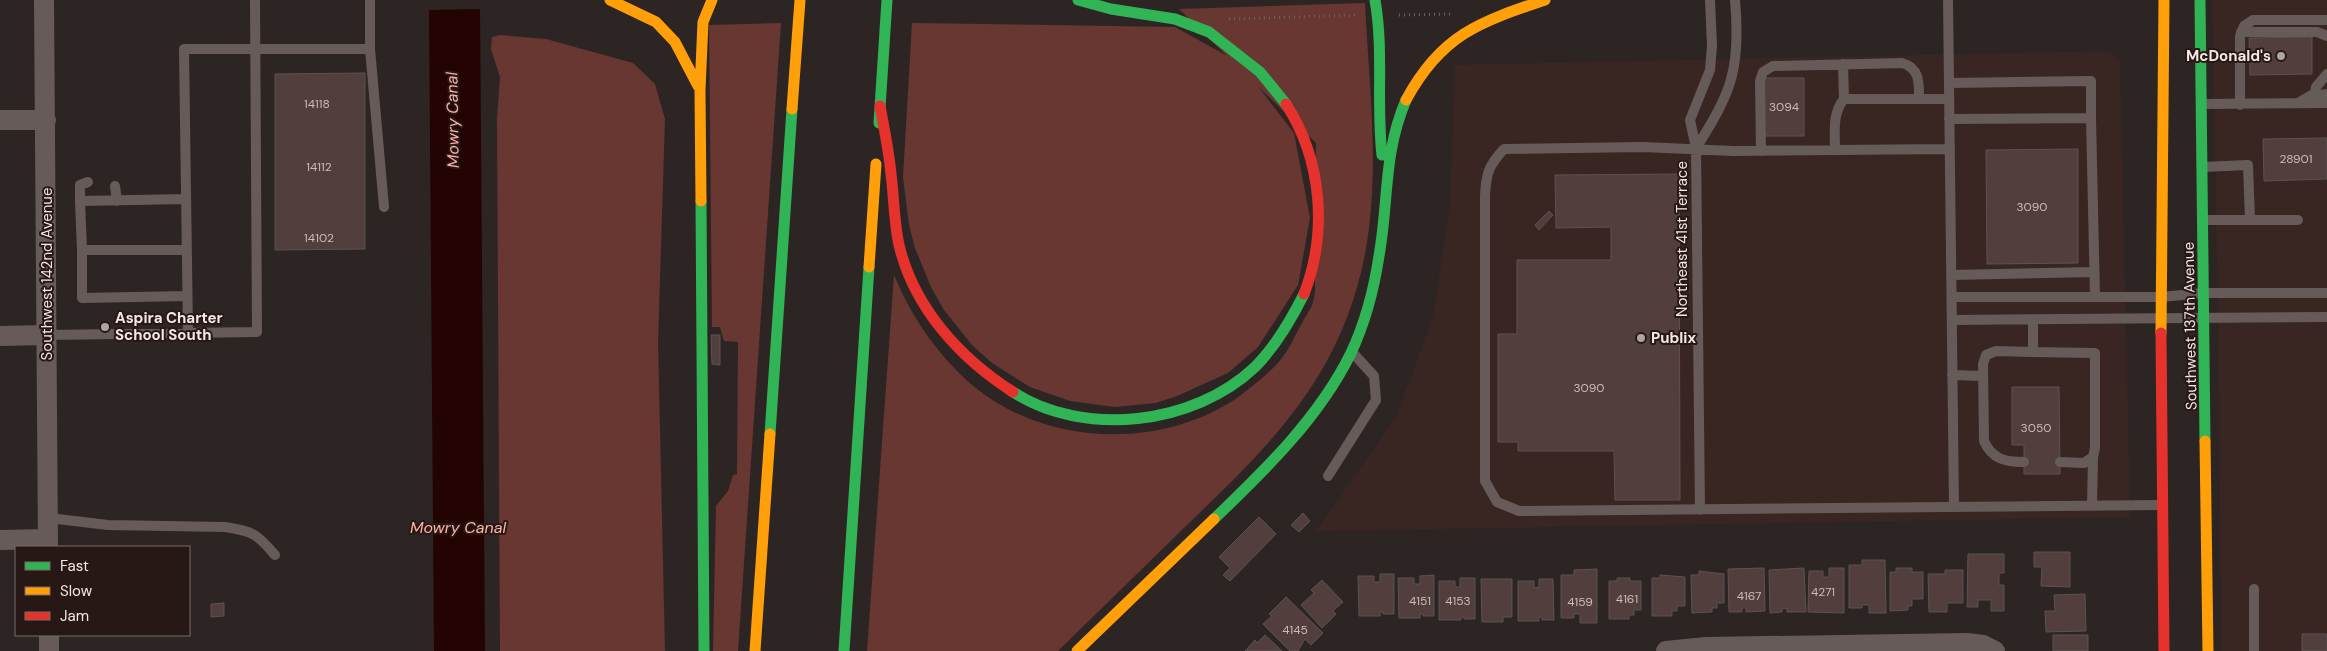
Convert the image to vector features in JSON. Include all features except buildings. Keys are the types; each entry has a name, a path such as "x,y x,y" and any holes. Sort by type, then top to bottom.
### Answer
{"main road":[{"path":"610,0 656,22 675,42 700,90"},
{"path":"704,651 700,90 703,22 712,0"},
{"path":"755,651 800,0"},
{"path":"844,651 887,0"},
{"path":"880,106 891,172 894,220 905,266 934,321 952,345 980,372 1007,391 1037,406 1076,417 1108,421 1144,419 1179,410 1208,398 1241,378 1262,360 1292,318 1305,293 1313,270 1319,240 1320,209 1317,179 1307,145 1293,113 1258,68 1209,32 1168,17 1115,10 1078,0"},
{"path":"1375,0 1380,24 1378,131 1386,179"},
{"path":"1076,651 1269,467 1302,428 1351,352 1366,312 1376,266 1385,216 1386,179 1395,131 1406,97 1431,61 1456,37 1500,16 1545,0"},
{"name":"Southwest 137th Avenue","path":"2164,0 2161,297 2164,651"},
{"name":"Southwest 137th Avenue","path":"2200,0 2208,651"}],"street":[{"name":"Southwest 142nd Avenue","path":"44,0 48,543"},
{"path":"0,120 46,120"},
{"path":"0,336 47,335"},
{"path":"0,540 48,543"},
{"path":"49,636 49,651"},
{"path":"1666,651 1706,647 1814,648 1967,643 1989,648"}],"lane":[{"path":"47,335 257,332 255,0"},
{"path":"370,0 370,49 384,208"},
{"name":"Northeast 41st Terrace","path":"1700,510 1696,148 1690,120 1706,83 1711,64 1710,0"},
{"name":"Northeast 41st Terrace","path":"1696,148 1721,108 1733,79 1736,60 1735,0"},
{"path":"1948,0 1954,507"},
{"path":"2240,105 2241,32 2244,26 2253,20 2327,20"},
{"path":"2241,32 2317,32 2327,36"},
{"path":"188,333 184,49 370,49"},
{"path":"1761,151 1760,81 1763,72 1767,68 1780,65 1895,62 1908,65 1914,69 1917,76 1919,99"},
{"path":"1835,150 1835,120 1838,106 1844,99 1843,64"},
{"path":"2315,93 2316,87 2327,74"},
{"path":"1949,83 2091,81 2094,297"},
{"path":"2295,104 2315,93 2327,94"},
{"path":"1844,99 1949,99"},
{"path":"2202,104 2327,103"},
{"path":"1949,119 2091,118"},
{"path":"1950,149 1761,151 1696,148 1504,149 1494,159 1486,174 1485,196 1485,481 1497,502 1519,511 2163,505"},
{"path":"2202,167 2248,165 2250,220"},
{"path":"88,182 80,185 82,298 187,296"},
{"path":"115,186 117,200"},
{"path":"80,201 186,199"},
{"path":"2204,220 2298,220"},
{"path":"82,250 186,250"},
{"path":"1951,275 2094,272"},
{"path":"1952,298 2161,297 2204,293 2327,293"},
{"path":"1952,320 2327,317"},
{"path":"2033,320 2033,352"},
{"path":"1328,476 1376,400 1374,376 1351,352"},
{"path":"2024,462 2007,462 1988,451 1984,441 1983,364 1986,355 1996,352 2094,354 2095,448 2093,456 2092,505"},
{"path":"1952,375 1983,376"},
{"path":"2060,462 2084,463 2093,456"},
{"path":"48,518 108,525 224,527 243,530 259,536 275,555"},
{"path":"2254,589 2254,651"}],"path":[{"path":"1393,15 1458,14"},
{"path":"1228,19 1362,15"}],"shaded area":[{"path":"2212,0 2327,0 2327,651 2221,651 2219,364"},
{"path":"1365,3 1373,164 1369,228 1364,259 1353,302 1338,340 1319,375 1298,407 1247,466 1058,651 867,651 894,275 906,301 938,350 958,372 987,396 1020,415 1056,427 1093,433 1131,434 1168,428 1204,416 1237,398 1262,378 1279,361 1289,348 1313,302 1315,287 1316,143 1179,9"},
{"path":"781,23 738,651 713,651 716,506 728,491 733,475 737,474 738,342 724,341 720,327 712,327 709,25"},
{"path":"912,23 1175,27 1240,63 1294,133 1310,218 1298,285 1258,347 1228,373 1177,396 1156,403 1115,407 1070,401 1030,387 992,363 972,345 944,310 931,287 915,248 909,225 903,177"},
{"path":"500,35 546,39 633,63 655,84 665,119 658,342 665,651 500,651 497,120 500,77 491,49 492,37"},
{"path":"2109,51 2120,62 2130,517 1316,531 1396,417 1433,317 1450,206 1455,65"}],"water":[{"name":"Mowry Canal","path":"480,9 485,651 434,651 429,10"}],"traffic: fast":[{"path":"879,123 887,0"},
{"path":"1078,0 1111,9 1175,19 1209,32 1260,72 1286,104"},
{"path":"1375,0 1380,58 1380,136 1382,155"},
{"path":"2200,0 2205,441"},
{"path":"1214,519 1290,442 1323,399 1351,353 1365,318 1374,281 1382,235 1393,139 1406,100"},
{"path":"770,434 792,109"},
{"path":"701,201 704,651"},
{"path":"844,651 869,267"},
{"path":"1013,392 1041,407 1072,416 1105,420 1138,418 1170,413 1201,402 1230,387 1255,367 1270,350 1304,294"}],"traffic: slow":[{"path":"610,0 656,22 675,42 698,86"},
{"path":"701,201 700,90 703,22 712,0"},
{"path":"792,109 800,0"},
{"path":"1406,100 1419,78 1433,60 1464,34 1500,16 1545,0"},
{"path":"2161,333 2164,0"},
{"path":"869,267 876,164"},
{"path":"755,651 770,434"},
{"path":"2205,441 2208,651"},
{"path":"1077,651 1214,519"}],"traffic: jam":[{"path":"1286,104 1298,126 1307,149 1314,172 1318,197 1316,246 1312,270 1304,294"},
{"path":"880,106 889,157 899,245 906,268 916,290 928,310 958,347 975,364 1013,392"},
{"path":"2161,333 2164,651"}],"place":[{"name":"McDonald's","path":"2281,56"},
{"name":"Aspira Charter School South","path":"105,327"},
{"name":"Publix","path":"1641,338"}]}
